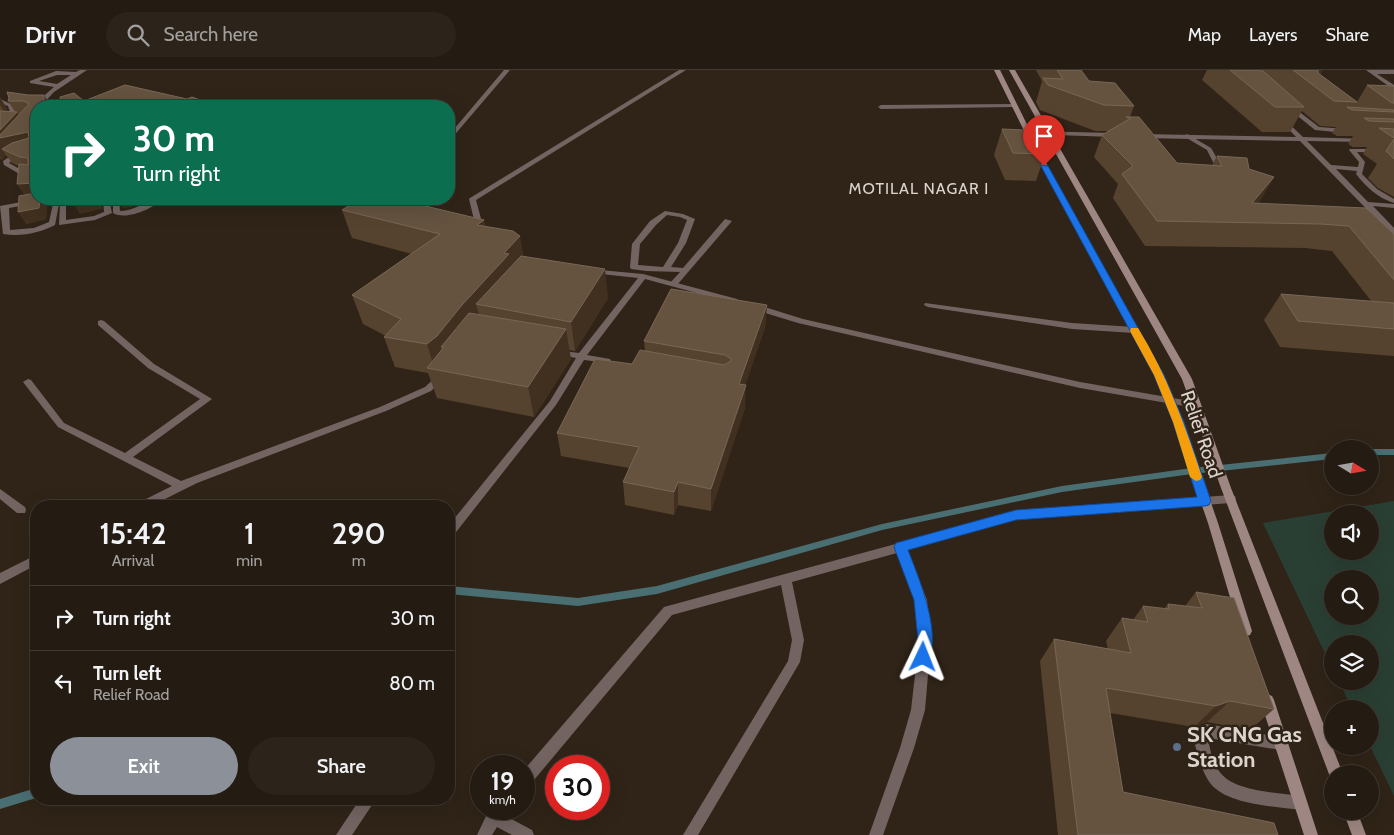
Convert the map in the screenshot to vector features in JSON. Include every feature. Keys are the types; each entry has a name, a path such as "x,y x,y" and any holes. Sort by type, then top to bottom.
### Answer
{"street":[{"path":"42,100 84,70"},
{"path":"455,131 507,70"},
{"path":"488,235 480,230 472,199 683,70"},
{"name":"Relief Road","path":"997,70 1028,134 1159,375 1170,400 1205,501 1251,647"},
{"name":"Relief Road","path":"1012,70 1188,379 1228,493 1333,765"},
{"path":"1370,71 1394,72"},
{"path":"1370,71 1394,88"},
{"path":"60,86 32,82 56,72 77,74"},
{"path":"0,101 14,112 9,118"},
{"path":"1285,103 1317,129 1354,131 1348,126"},
{"path":"881,108 1013,105"},
{"path":"0,118 17,118"},
{"path":"1280,118 1394,232"},
{"path":"1028,134 1118,135"},
{"path":"1137,136 1376,140"},
{"path":"1187,136 1210,149 1219,166 1212,170"},
{"path":"1394,151 1352,150 1362,162 1359,174 1377,192 1394,201"},
{"path":"0,156 20,153 5,162 25,175 30,175"},
{"path":"1330,167 1360,169"},
{"path":"30,203 2,208 6,232 20,233 36,230 52,223 56,205"},
{"path":"1367,204 1394,206"},
{"path":"63,205 62,223 95,218 108,213 107,205"},
{"path":"117,205 118,212 124,214 147,205"},
{"path":"666,268 682,243 691,219 681,215 665,213 653,223 636,244 634,267 645,270 666,268 685,270"},
{"path":"674,283 728,221"},
{"path":"585,271 643,276 674,283 820,325 1080,385 1196,405"},
{"path":"455,526 553,404 581,356 643,276"},
{"path":"928,305 1072,326 1134,330"},
{"path":"101,323 151,366 207,398 125,458"},
{"path":"552,351 619,364"},
{"path":"154,500 181,486 428,389 450,369"},
{"path":"28,382 61,425 181,486"},
{"path":"0,493 21,510"},
{"path":"535,768 668,611 1016,515 1205,501 1228,493"},
{"path":"876,835 907,748 918,710 925,640 921,600 900,547"},
{"path":"0,578 30,563"},
{"path":"690,835 794,662 798,640 786,579"},
{"path":"1262,685 1311,835"},
{"path":"1280,743 1207,731 1200,733 1207,762 1215,779 1234,792 1300,803"},
{"path":"343,835 365,805"},
{"path":"484,835 493,820"},
{"path":"507,820 527,835"},
{"path":"1353,820 1359,835"}],"green space":[{"path":"1394,501 1394,796 1374,755 1379,755 1379,700 1348,700 1343,690 1379,690 1379,635 1324,635 1324,651 1263,523 1324,513 1324,560 1379,560 1379,505 1370,505"}],"building":[{"path":"1057,70 1081,70 1089,81 1115,83 1134,106 1104,105 1048,85 1043,78 1063,79"},
{"path":"1230,70 1262,70 1304,107 1275,107"},
{"path":"1293,70 1318,70 1318,73 1357,102 1334,101"},
{"path":"125,85 187,99 192,97 200,100 87,100"},
{"path":"1367,85 1394,86 1394,103 1392,103"},
{"path":"7,92 44,95 44,100 30,100 30,183 17,184 19,164 28,165 28,158 20,157 2,149 12,143 29,138 28,132 0,138 0,135 29,104 24,101 8,101"},
{"path":"74,93 83,100 60,100 60,97"},
{"path":"1347,107 1394,110 1394,112 1352,110"},
{"path":"0,111 17,112 0,130"},
{"path":"1126,117 1139,117 1177,163 1222,166 1217,156 1247,158 1249,169 1274,177 1252,203 1366,208 1394,234 1394,280 1349,226 1157,221 1122,174 1133,166 1102,135 1131,118"},
{"path":"1364,118 1394,119 1394,122 1369,121"},
{"path":"1379,128 1394,129 1394,138"},
{"path":"1002,129 1024,130 1027,135 1035,136 1045,154 1013,153"},
{"path":"1394,139 1394,159 1386,151"},
{"path":"30,194 30,205 39,205 39,208 18,212 19,196"},
{"path":"350,205 421,205 484,220 477,225 513,231 520,236 504,253 509,254 462,305 437,336 427,344 384,337 401,319 352,295 440,234 342,210"},
{"path":"521,256 605,269 571,322 476,304"},
{"path":"671,289 767,305 739,384 746,385 711,489 678,482 674,492 623,482 639,447 557,433 595,359 632,364 640,350 724,365 731,361 725,355 644,341"},
{"path":"1281,294 1394,303 1394,329 1298,321"},
{"path":"469,313 566,329 528,387 427,368 444,347 441,347"},
{"path":"1196,592 1234,598 1274,709 1230,701 1216,706 1106,688 1123,792 1274,823 1278,835 1078,835 1054,639 1131,653 1122,618 1148,622 1143,606 1169,609 1168,604 1202,608"}],"waterway":[{"path":"1379,452 1394,452"},
{"path":"455,591 578,602 657,590 882,527 1062,489 1192,471 1324,457"},
{"path":"0,804 30,795"}],"slow traffic":[{"path":"1134,331 1159,375 1178,422 1196,477"}],"place":[{"name":"SK CNG Gas Station","path":"1177,747"}],"district":[{"name":"MOTILAL NAGAR I","path":"919,188"}],"route":[{"path":"923,657 925,640 921,600 900,547 1016,515 1205,501 1178,422 1159,375 1044,166"}]}
